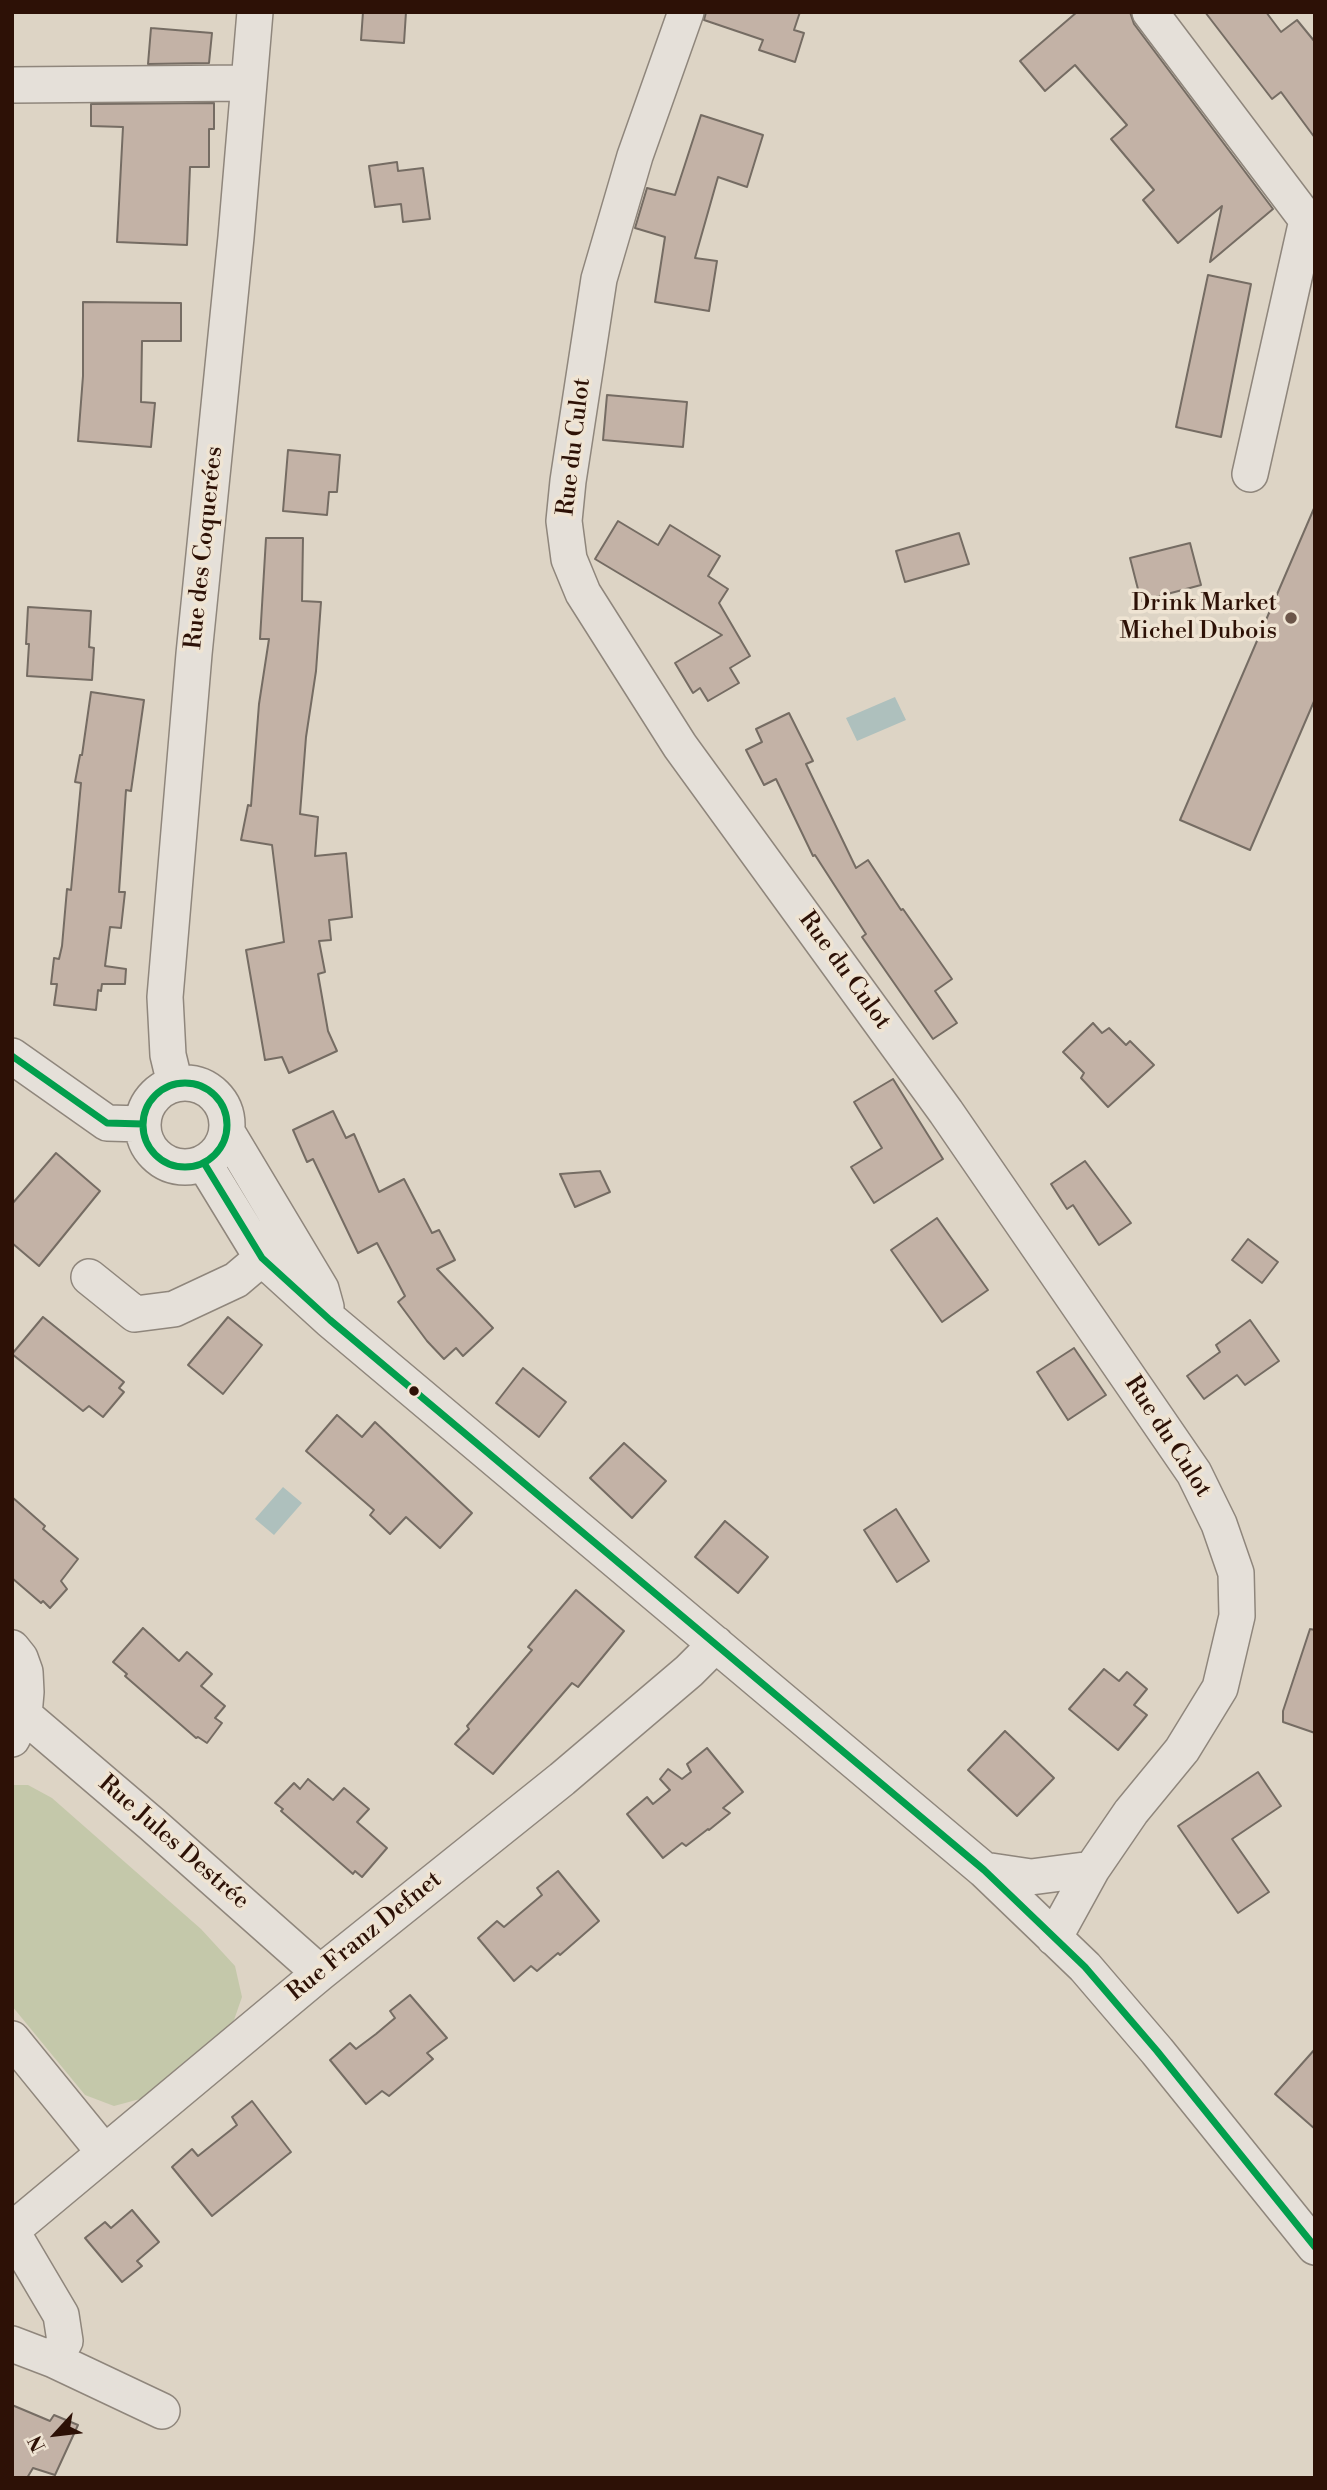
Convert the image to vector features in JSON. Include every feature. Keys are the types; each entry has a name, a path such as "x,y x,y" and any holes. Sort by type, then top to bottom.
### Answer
{"street":[{"name":"Rue des Coquerées","path":"175,1084 168,1055 165,997 194,654 236,237 255,12"},
{"name":"Rue du Culot","path":"686,12 635,156 599,279 568,481 564,521 569,559 583,593 680,746 954,1123 1194,1472 1219,1524 1236,1573 1237,1616 1220,1688 1182,1750 1131,1812 1092,1869"},
{"path":"1150,12 1311,225 1250,474"},
{"path":"12,85 248,83"},
{"path":"12,1056 107,1123 143,1124"},
{"path":"192,1083 208,1089 227,1116 227,1132 219,1151 204,1163 183,1167 162,1160 148,1145 143,1124 146,1110 152,1098 175,1084 192,1083"},
{"path":"227,1132 320,1289 330,1320"},
{"path":"204,1163 262,1258 330,1320 984,1870 1085,1967 1315,2247"},
{"path":"89,1277 135,1314 174,1309 236,1280 262,1258"},
{"name":"Rue Franz Defnet","path":"12,2231 320,1973 562,1779 689,1671 716,1644"},
{"path":"12,1648 20,1658 25,1672 18,1727"},
{"name":"Rue Jules Destrée","path":"18,1727 153,1825 320,1973"},
{"path":"984,1870 1031,1877 1092,1869"},
{"path":"1029,1913 1042,1909 1092,1869"},
{"path":"1054,1938 1092,1869"},
{"path":"1085,1967 1084,1919 1092,1869"},
{"path":"12,2039 104,2152"},
{"path":"12,2231 61,2315 65,2341 54,2360"},
{"path":"12,2344 54,2360 162,2411"}],"green space":[{"path":"12,1785 28,1785 52,1798 201,1929 235,1966 242,1997 234,2020 167,2086 140,2099 114,2106 85,2095 12,2006"}],"shaded area":[{"path":"895,697 906,720 857,741 846,718"},
{"path":"283,1487 302,1503 274,1535 255,1519"}],"building":[{"path":"363,12 406,12 404,43 361,40"},
{"path":"706,12 800,12 794,30 804,33 795,62 759,50 763,40 704,20"},
{"path":"1077,12 1130,12 1134,24 1273,209 1210,262 1222,206 1178,243 1143,200 1154,190 1111,139 1127,125 1075,65 1045,91 1020,61"},
{"path":"1205,12 1266,12 1281,32 1297,20 1315,42 1315,138 1281,92 1272,99"},
{"path":"151,28 212,33 209,63 148,64"},
{"path":"214,103 214,129 209,129 209,167 190,167 187,245 117,242 123,127 91,126 91,104"},
{"path":"701,115 763,135 747,187 718,177 695,258 717,261 709,311 655,302 665,237 635,228 647,188 675,195"},
{"path":"397,162 398,171 423,168 430,219 403,222 401,204 375,207 369,166"},
{"path":"1208,275 1251,284 1221,437 1176,427"},
{"path":"83,302 181,303 181,341 142,341 141,402 155,403 151,447 78,441 83,376"},
{"path":"607,395 687,402 683,447 603,440"},
{"path":"288,450 340,455 337,492 329,492 327,515 283,511"},
{"name":"Drink Market Michel Dubois","path":"1315,506 1315,699 1250,850 1180,820"},
{"path":"618,521 658,545 670,525 720,556 708,576 728,589 719,603 750,656 730,668 739,683 708,701 700,688 693,693 675,663 722,635 595,559"},
{"path":"959,533 969,564 905,582 896,551"},
{"path":"266,538 303,538 302,601 321,602 300,814 318,817 315,856 346,853 352,917 329,920 331,940 319,941 325,972 318,974 328,1031 337,1051 289,1073 282,1057 265,1060 246,950 284,942 272,845 241,840 248,805 251,806 259,704 269,639 260,639"},
{"path":"1190,543 1201,585 1141,601 1130,558"},
{"path":"28,607 91,611 89,647 94,648 92,680 27,676"},
{"path":"91,692 144,700 131,791 126,790 119,892 125,892 121,928 110,927 105,966 126,969 125,984 102,984 101,991 98,990 96,1010 54,1005 57,984 51,984 54,958 59,959 62,946 67,889 71,890 81,783 75,782 82,755"},
{"path":"789,713 813,761 806,764 856,868 868,860 952,979 935,991 957,1023 933,1039 862,937 866,934 815,855 813,856 776,779 764,785 746,750 762,742 756,729"},
{"path":"1093,1023 1102,1033 1109,1028 1126,1045 1130,1041 1154,1065 1108,1107 1081,1078 1084,1073 1063,1052"},
{"path":"893,1079 943,1159 874,1203 851,1167 882,1148 854,1102"},
{"path":"333,1111 346,1138 354,1134 379,1192 404,1179 432,1233 439,1230 455,1260 437,1269 493,1328 463,1356 456,1348 444,1359 427,1341 398,1302 405,1296 377,1243 358,1253 313,1159 307,1162 293,1130"},
{"path":"56,1153 100,1191 39,1266 12,1243 12,1204"},
{"path":"1085,1161 1131,1223 1099,1245 1073,1205 1067,1209 1051,1184"},
{"path":"600,1171 610,1192 575,1207 560,1174"},
{"path":"937,1218 988,1290 942,1322 891,1250"},
{"path":"1248,1239 1278,1262 1262,1283 1232,1260"},
{"path":"43,1317 124,1382 119,1388 124,1392 103,1417 89,1406 83,1411 12,1354"},
{"path":"228,1317 262,1345 223,1394 188,1365"},
{"path":"1250,1320 1279,1361 1245,1385 1237,1375 1204,1399 1187,1376 1220,1352 1216,1345"},
{"path":"1074,1348 1106,1395 1068,1420 1037,1372"},
{"path":"523,1368 566,1402 539,1437 496,1403"},
{"path":"337,1415 362,1437 375,1422 472,1513 440,1548 406,1517 390,1534 370,1515 374,1510 306,1451"},
{"path":"624,1443 666,1481 632,1518 590,1478"},
{"path":"12,1497 78,1559 61,1581 67,1589 50,1608 12,1578"},
{"path":"896,1509 929,1561 897,1582 864,1530"},
{"path":"725,1521 768,1557 738,1593 695,1557"},
{"path":"576,1590 624,1631 578,1687 572,1683 493,1774 455,1744 469,1729 467,1726 532,1650 528,1647"},
{"path":"143,1628 179,1661 187,1652 212,1674 201,1686 225,1706 215,1718 222,1723 207,1743 196,1738 125,1676 127,1674 113,1662"},
{"path":"1310,1629 1315,1630 1315,1733 1283,1722 1283,1711"},
{"path":"1104,1669 1119,1681 1127,1672 1147,1689 1134,1705 1147,1715 1118,1750 1069,1709"},
{"path":"1005,1731 1054,1778 1017,1816 968,1770"},
{"path":"707,1748 743,1792 723,1808 730,1813 686,1846 682,1843 663,1858 627,1814 647,1797 653,1804 670,1790 660,1779 668,1769 682,1779 691,1772 687,1764"},
{"path":"1258,1772 1281,1806 1232,1839 1269,1892 1238,1913 1178,1826"},
{"path":"308,1779 333,1800 344,1788 369,1809 357,1822 387,1848 362,1877 355,1871 353,1874 275,1803 294,1783 300,1789"},
{"path":"558,1871 599,1921 560,1955 558,1953 537,1971 531,1966 514,1981 478,1938 497,1921 504,1927 542,1895 537,1888"},
{"path":"410,1995 447,2038 427,2053 433,2059 389,2096 382,2091 366,2104 330,2060 350,2043 356,2049 376,2034 395,2018 390,2011"},
{"path":"1315,2049 1315,2129 1275,2094"},
{"path":"252,2101 291,2152 212,2216 172,2167 192,2149 198,2156 237,2125 232,2117"},
{"path":"132,2210 159,2242 137,2261 142,2266 122,2282 85,2238 105,2222 111,2228"},
{"path":"12,2405 50,2421 54,2415 78,2425 55,2475 33,2468 27,2478 12,2478"}],"transit line":[{"path":"12,1056 107,1123 143,1124"},
{"path":"185,1083 208,1090 220,1102 227,1125 220,1148 208,1160 185,1167 162,1160 150,1148 143,1125 150,1102 162,1090 185,1083"},
{"path":"204,1163 262,1258 330,1320 984,1870 1085,1967 1157,2051 1315,2247"}],"place":[{"name":"Drink Market Michel Dubois","path":"1291,618"}]}
